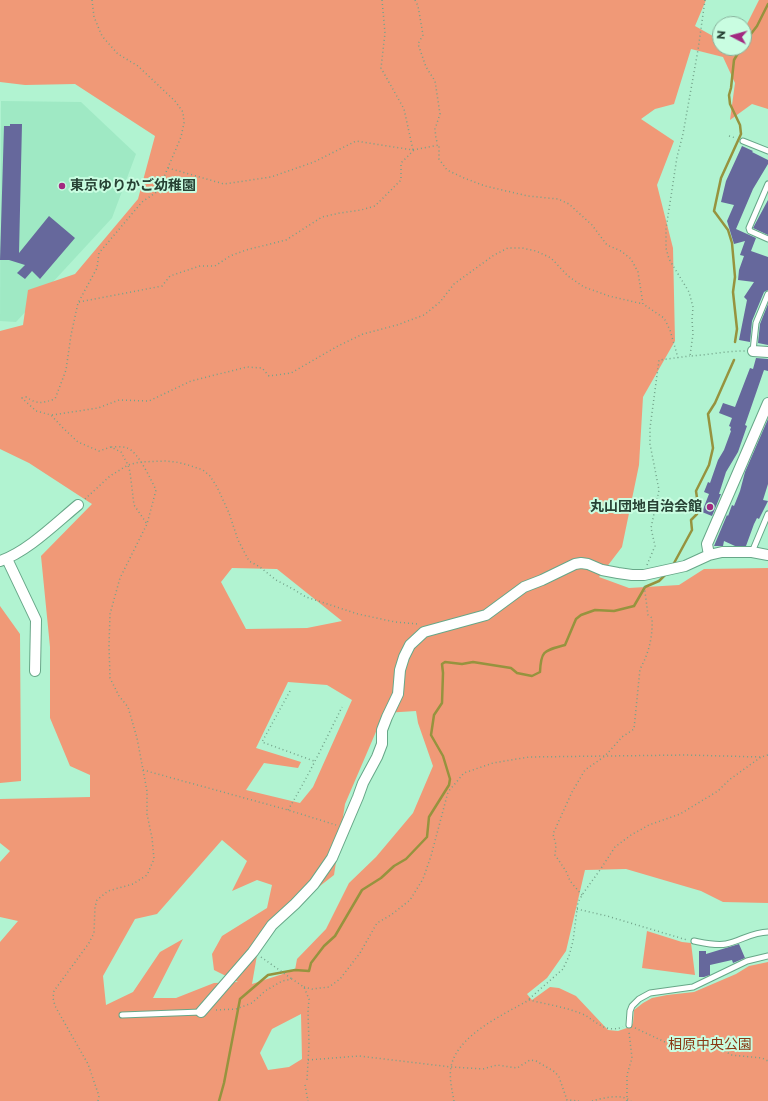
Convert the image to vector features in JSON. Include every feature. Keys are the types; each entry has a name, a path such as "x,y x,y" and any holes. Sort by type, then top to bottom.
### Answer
{"street":[{"path":"752,351 768,352"},
{"path":"708,555 707,544 764,421 768,403"},
{"path":"35,671 36,620 4,560 24,549 78,506"},
{"path":"201,1012 252,952 272,925 314,884 332,858 363,783 382,744 382,730 398,694 400,670 404,657 410,645 424,632 486,615 524,587 575,564 588,564 602,570 618,573 644,575 683,566 708,555 722,552 752,552 768,555"}],"lane":[{"path":"743,141 768,151"},
{"path":"768,184 749,228 750,231 768,239"},
{"path":"752,351 756,323 768,294"},
{"path":"752,552 768,514"},
{"path":"694,941 726,944 768,932"},
{"path":"629,1025 632,1006 639,999 650,993 693,987 747,961 768,956"},
{"path":"122,1015 201,1012"}],"path":[{"path":"92,0 94,17 102,36 118,54 138,66 175,101 183,112 184,123 181,137 158,191 142,202 99,253 97,268 78,302 66,370 54,399 42,403 33,402 26,397 22,398 36,411 51,415 98,408 118,400 149,401 192,381 247,367 262,368 269,376 291,373 338,346 363,334 397,325 424,315 440,302 454,284 494,255 508,248 522,248 536,251 551,258 568,276 584,287 609,296 642,304 664,318 670,330 678,358"},
{"path":"382,0 385,33 381,68 404,109 414,150"},
{"path":"415,0 418,6 423,35 418,44 426,67 435,81 437,94 440,114 435,129 436,139 439,145 439,159 447,170 485,186 528,196 558,199 569,204 592,225 607,245 621,251 631,259 638,272 642,304"},
{"path":"690,356 693,334 692,320 694,307 688,292 669,259 666,248 666,229 677,157 698,50 705,0"},
{"path":"729,136 736,138"},
{"path":"168,168 224,184 271,177 314,162 356,141 414,150 439,145"},
{"path":"78,302 162,286 170,276 200,266 214,266 230,256 246,250 286,240 322,217 340,212 361,210 375,206 401,180 401,163 414,150"},
{"path":"582,895 570,882 566,871 555,856 556,845 553,834 572,792 585,770 606,756 622,737 634,729 640,669 651,640 653,628 652,618 648,614 644,591 644,575 655,546 651,528 659,490 650,444 650,428 659,360 730,351 752,351"},
{"path":"51,415 78,442 99,450 111,447 127,447 140,462 156,490 147,524 120,578 110,614 109,646 110,678 119,696 128,707 137,738 147,791 147,814 152,838 154,859 147,875 132,884 108,891 97,900 95,907 94,933 89,943 54,991 53,998 55,1006 88,1064 99,1096 98,1101"},
{"path":"111,447 121,452 128,465 134,505 147,524"},
{"path":"78,506 110,476 128,465 140,462 165,461 176,462 203,470 210,476 217,487 229,513 238,540 249,561 260,567 276,580 306,597 330,606 364,616 395,622 431,626 435,628"},
{"path":"290,691 262,742 314,761"},
{"path":"288,810 304,784 314,761 342,707"},
{"path":"252,952 304,987 312,989 330,987 340,979 360,953 377,923 391,915 410,900 423,879 431,856 448,792 464,773 493,763 529,757 686,755 761,757 768,755"},
{"path":"454,1101 451,1087 451,1067 456,1054 473,1034 529,1000 563,969 573,942 578,902 615,847 631,834 649,825 680,814 718,791 728,780 761,757"},
{"path":"143,770 288,810 345,828"},
{"path":"577,909 694,941"},
{"path":"201,1012 236,1009 252,1004 265,991 282,981 292,979"},
{"path":"304,987 309,999 307,1080"},
{"path":"529,1000 581,1013 608,1029 618,1029 629,1025 665,1042 677,1040 688,1045 706,1043 714,1044 725,1053 731,1055 762,1058 768,1061"},
{"path":"627,1100 627,1075 632,1058 629,1025"},
{"path":"308,1060 359,1056 451,1067 483,1069 497,1065 517,1068 530,1060 536,1061 554,1072 559,1077 567,1100 579,1101"},
{"path":"305,1085 308,1101"},
{"path":"592,1101 612,1096 631,1101"}],"shaded area":[{"name":"東京ゆりかご幼稚園","path":"1,101 81,102 136,154 112,218 16,322 0,321"}],"green space":[{"name":"相原中央公園","path":"0,0 706,0 695,26 712,36 712,54 691,49 674,104 655,109 641,119 674,141 657,185 673,248 675,341 643,397 639,465 622,547 599,577 629,588 679,585 704,569 768,568 768,903 723,902 701,891 626,869 585,870 566,951 547,978 527,994 532,1000 550,987 559,988 576,996 608,1030 618,1031 630,1027 633,1023 634,1010 652,998 694,992 736,974 749,966 768,962 768,1101 0,1101 0,942 18,921 0,917 0,862 10,851 0,843 0,799 90,797 90,775 70,766 50,718 50,647 41,556 92,504 29,463 0,449 0,331 23,325 28,290 75,274 138,199 155,136 75,84 25,85 0,82","holes":["232,568 277,569 342,621 307,628 246,629 221,582","288,682 327,685 352,700 313,787 300,803 246,790 264,763 298,768 301,762 256,748","416,711 418,723 433,766 413,813 376,857 349,883 326,929 297,959 295,970 252,984 261,932 334,875 345,804 384,713","222,840 247,861 232,891 257,880 272,885 267,908 222,936 212,954 214,970 238,982 214,983 176,998 153,998 183,939 160,952 133,992 106,1005 103,976 135,919 157,914","301,1014 302,1059 289,1067 268,1070 260,1053 272,1029"]},
{"path":"759,0 768,0 768,109 752,104 730,120 735,83 723,57 719,56 752,56 751,16"},
{"path":"0,606 20,634 21,781 0,783"},
{"path":"647,931 682,942 691,943 695,975 642,968"}],"building":[{"path":"10,124 22,124 19,253 49,216 75,238 40,279 32,271 25,279 17,273 25,265 9,260 0,260 4,126 10,126"},
{"path":"742,146 768,160 768,164 753,189 736,229 756,238 751,251 768,257 768,290 764,292 752,321 750,342 739,340 747,300 744,297 754,282 738,280 739,270 744,256 740,255 745,241 734,244 727,221 734,205 721,202 726,181"},
{"path":"768,200 768,235 753,228"},
{"path":"768,304 768,345 758,343 760,324"},
{"path":"756,358 768,359 768,371 764,370 745,425 747,426 738,452 726,472 719,494 721,494 712,516 702,512 709,494 704,492 708,482 710,483 718,460 724,450 731,431 731,427 729,426 732,418 719,413 723,403 735,407 750,368 753,369"},
{"path":"768,419 768,484 763,500 768,501 759,519 757,518 754,524 746,546 735,546 724,541 723,546 714,546 732,505 734,506 745,472"},
{"path":"739,944 745,958 733,963 732,960 710,965 710,975 699,977 699,951 706,951 706,954"}],"waterway":[{"path":"752,33 768,4"},
{"path":"735,342 737,329 733,292 735,277 732,243 728,230 714,211 721,178 741,134 740,125 730,104 729,95 734,60 736,56"},
{"path":"673,565 692,530 691,520 697,514 698,505 696,491 709,465 713,448 708,414 715,403 734,360"},
{"path":"219,1101 224,1083 240,999 268,975 295,970 309,971 311,963 324,946 335,936 362,890 406,859 427,837 429,817 449,785 450,779 443,756 431,735 434,715 442,703 442,664 445,662 462,664 473,662 511,668 517,673 532,676 540,672 541,659 545,652 565,645 576,619 581,615 595,610 614,611 634,606 645,587 659,581 666,574"}],"place":[{"name":"東京ゆりかご幼稚園","path":"62,186"},
{"name":"丸山団地自治会館","path":"710,507"}]}
